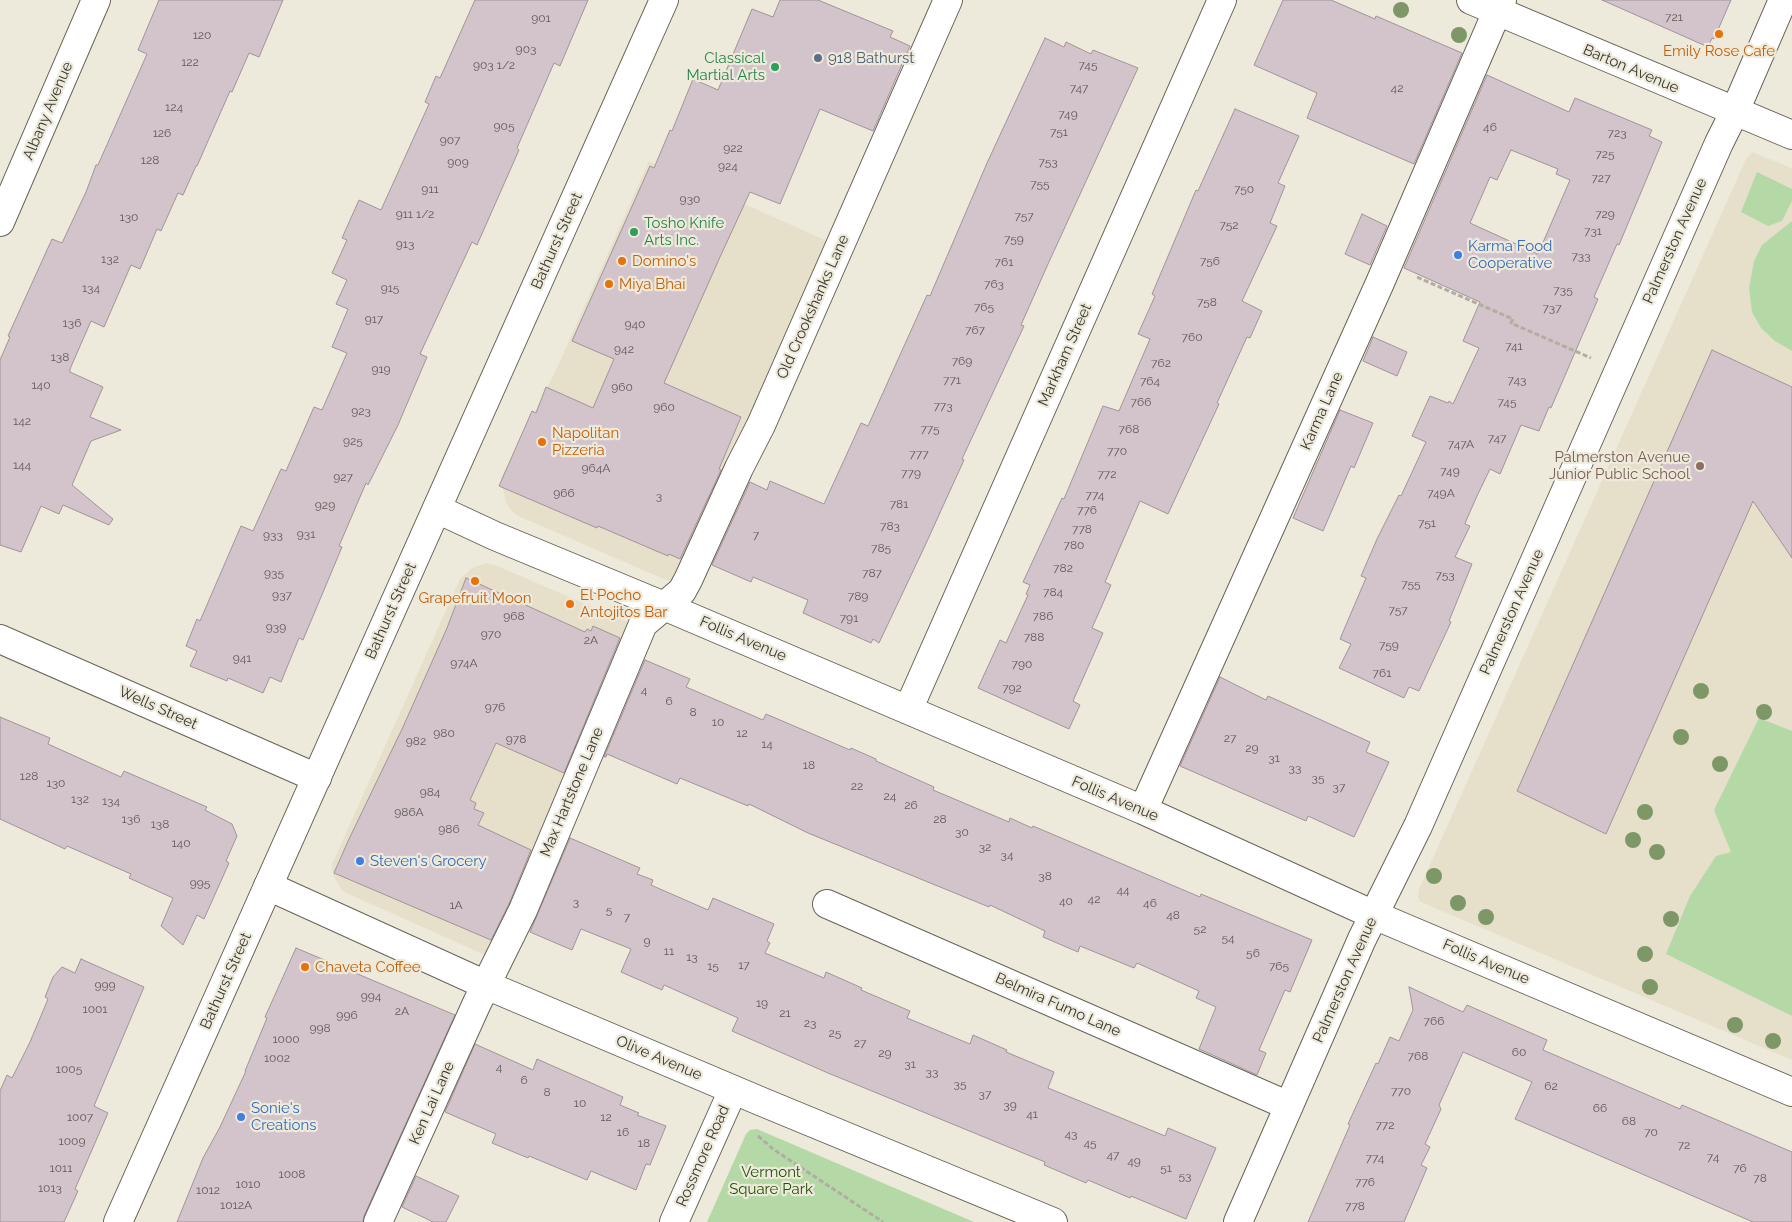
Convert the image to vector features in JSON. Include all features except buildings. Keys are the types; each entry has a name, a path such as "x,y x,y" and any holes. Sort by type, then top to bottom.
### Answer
{"street":[{"name":"Albany Avenue","path":"0,222 96,0"},
{"name":"Bathurst Street","path":"118,1222 664,0"},
{"name":"Old Crookshanks Lane","path":"664,606 682,591 688,580 739,468 761,425 948,0"},
{"name":"Markham Street","path":"908,710 1222,0"},
{"name":"Barton Avenue","path":"1471,0 1499,5 1698,97 1792,135"},
{"name":"Palmerston Avenue","path":"1238,1222 1374,915 1418,826 1718,143 1735,111 1783,0"},
{"name":"Karma Lane","path":"1142,810 1378,284 1499,5"},
{"name":"Follis Avenue","path":"437,509 495,536 1142,810 1374,915 1792,1092"},
{"name":"Max Hartstone Lane","path":"486,984 522,910 644,624 664,606"},
{"name":"Wells Street","path":"0,639 317,778"},
{"name":"Olive Avenue","path":"268,886 486,984 733,1090 1053,1222"},
{"name":"Belmira Fumo Lane","path":"827,904 1289,1106"},
{"name":"Ken Lai Lane","path":"378,1222 486,984"},
{"name":"Rossmore Road","path":"674,1222 733,1090"}],"path":[{"path":"1416,277 1513,319 1511,323 1592,358"},
{"path":"754,1132 773,1149 883,1222"}],"shaded area":[{"name":"Palmerston Avenue Junior Public School","path":"1752,152 1792,168 1792,1060 1430,906 1421,902 1418,897 1419,889 1746,159"},
{"path":"649,161 827,241 730,466 673,583 518,516 509,508 505,499 501,478 557,368"},
{"path":"486,563 495,565 639,627 496,960 342,891 333,875 332,864 460,579 472,568"}],"green space":[{"path":"1757,172 1792,189 1792,201 1782,221 1768,226 1741,212"},
{"path":"1792,221 1792,351 1775,341 1761,328 1752,312 1749,288 1754,261 1762,245"},
{"path":"1759,718 1792,731 1792,1016 1666,954 1690,896 1716,856 1731,852 1714,810"},
{"name":"Vermont Square Park","path":"757,1129 974,1222 707,1222 746,1134 750,1130"}],"place":[{"name":"Emily Rose Cafe","path":"1719,34"},
{"name":"918 Bathurst","path":"818,58"},
{"name":"Classical Martial Arts","path":"775,67"},
{"name":"Tosho Knife Arts Inc.","path":"634,232"},
{"name":"Karma Food Cooperative","path":"1458,255"},
{"name":"Domino's","path":"622,261"},
{"name":"Miya Bhai","path":"609,284"},
{"name":"Napolitan Pizzeria","path":"542,442"},
{"name":"Palmerston Avenue Junior Public School","path":"1700,466"},
{"name":"Grapefruit Moon","path":"475,581"},
{"name":"El Pocho Antojitos Bar","path":"570,604"},
{"name":"Steven's Grocery","path":"360,861"},
{"name":"Chaveta Coffee","path":"305,967"},
{"name":"Sonie's Creations","path":"241,1117"}]}
